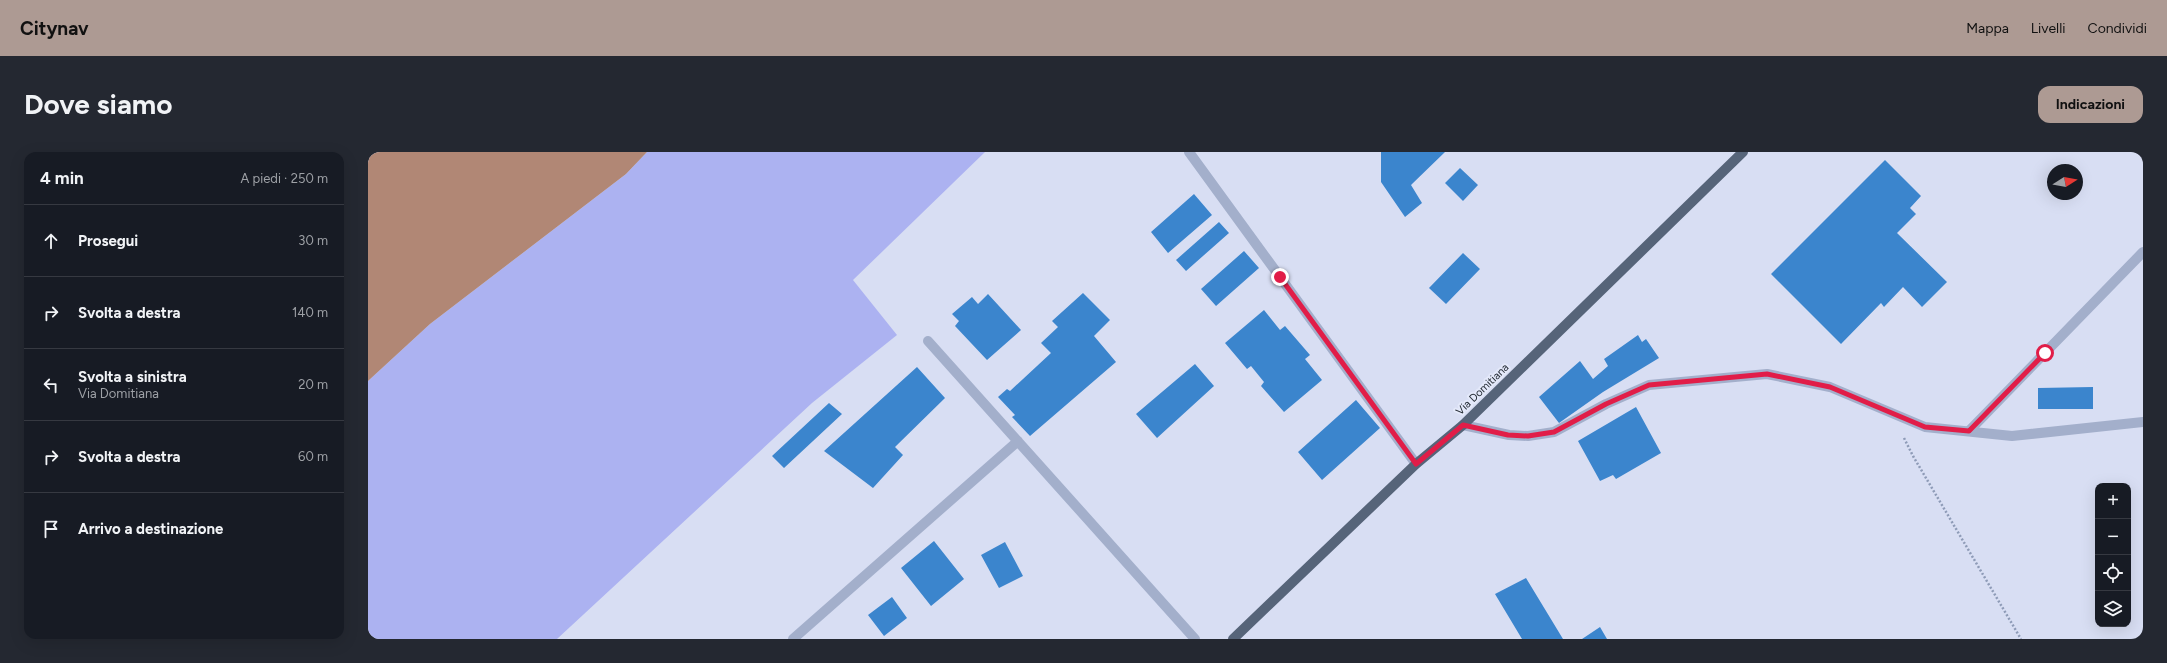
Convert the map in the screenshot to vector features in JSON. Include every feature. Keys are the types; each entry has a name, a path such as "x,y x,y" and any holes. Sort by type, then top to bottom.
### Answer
{"main road":[{"name":"Via Domitiana","path":"1233,639 1416,464 1463,425 1743,152"}],"street":[{"path":"1189,152 1416,464"},
{"path":"1969,431 2143,252"},
{"path":"928,341 1195,639"},
{"path":"1463,425 1508,435 1528,436 1554,432 1606,404 1649,385 1767,374 1830,387 1925,427 2012,436 2143,422"},
{"path":"793,639 1018,441"}],"path":[{"path":"1892,412 1913,456 2021,639"}],"sand":[{"path":"647,152 985,152 853,280 897,335 812,403 557,639 368,639 368,381 430,324 626,174"}],"shaded area":[{"path":"368,152 647,152 626,174 430,324 368,381"}],"building":[{"path":"1381,152 1445,152 1411,185 1422,203 1405,217 1381,182"},
{"path":"1885,160 1921,196 1910,208 1916,214 1897,233 1947,282 1922,307 1903,287 1884,307 1881,303 1841,344 1771,274"},
{"path":"1460,168 1478,185 1463,201 1445,183"},
{"path":"1194,194 1212,215 1168,253 1151,232"},
{"path":"1219,222 1229,233 1186,271 1176,260"},
{"path":"1244,251 1259,268 1216,306 1201,289"},
{"path":"1463,253 1480,269 1446,304 1429,288"},
{"path":"1083,293 1110,320 1094,336 1116,362 1030,436 1012,417 1015,415 998,397 1007,389 1010,391 1051,353 1041,343 1058,327 1052,321"},
{"path":"988,294 1021,330 987,360 955,326 959,321 952,314 972,297 978,304"},
{"path":"1264,310 1280,330 1285,326 1310,355 1305,359 1322,380 1284,412 1261,386 1264,382 1251,366 1247,369 1225,343"},
{"path":"1638,335 1642,342 1646,339 1659,358 1603,392 1559,423 1539,397 1580,361 1593,379 1608,366 1604,359"},
{"path":"1195,364 1214,386 1157,438 1136,414"},
{"path":"917,367 945,398 895,447 903,455 873,488 824,451"},
{"path":"2093,387 2093,409 2038,409 2038,388"},
{"path":"1356,400 1380,428 1322,480 1298,452"},
{"path":"829,403 842,414 784,468 772,456"},
{"path":"1636,407 1661,453 1616,479 1613,475 1600,481 1578,441"},
{"path":"934,541 964,579 931,606 901,568"},
{"path":"1005,542 1023,576 999,588 981,555"},
{"path":"1526,578 1563,639 1522,639 1495,594"},
{"path":"892,597 907,618 884,636 868,615"},
{"path":"1600,627 1607,639 1582,639"}],"route":[{"path":"1280,277 1416,464 1463,425 1508,435 1528,436 1554,432 1606,404 1649,385 1767,374 1830,387 1925,427 1969,431 2045,353"}]}
